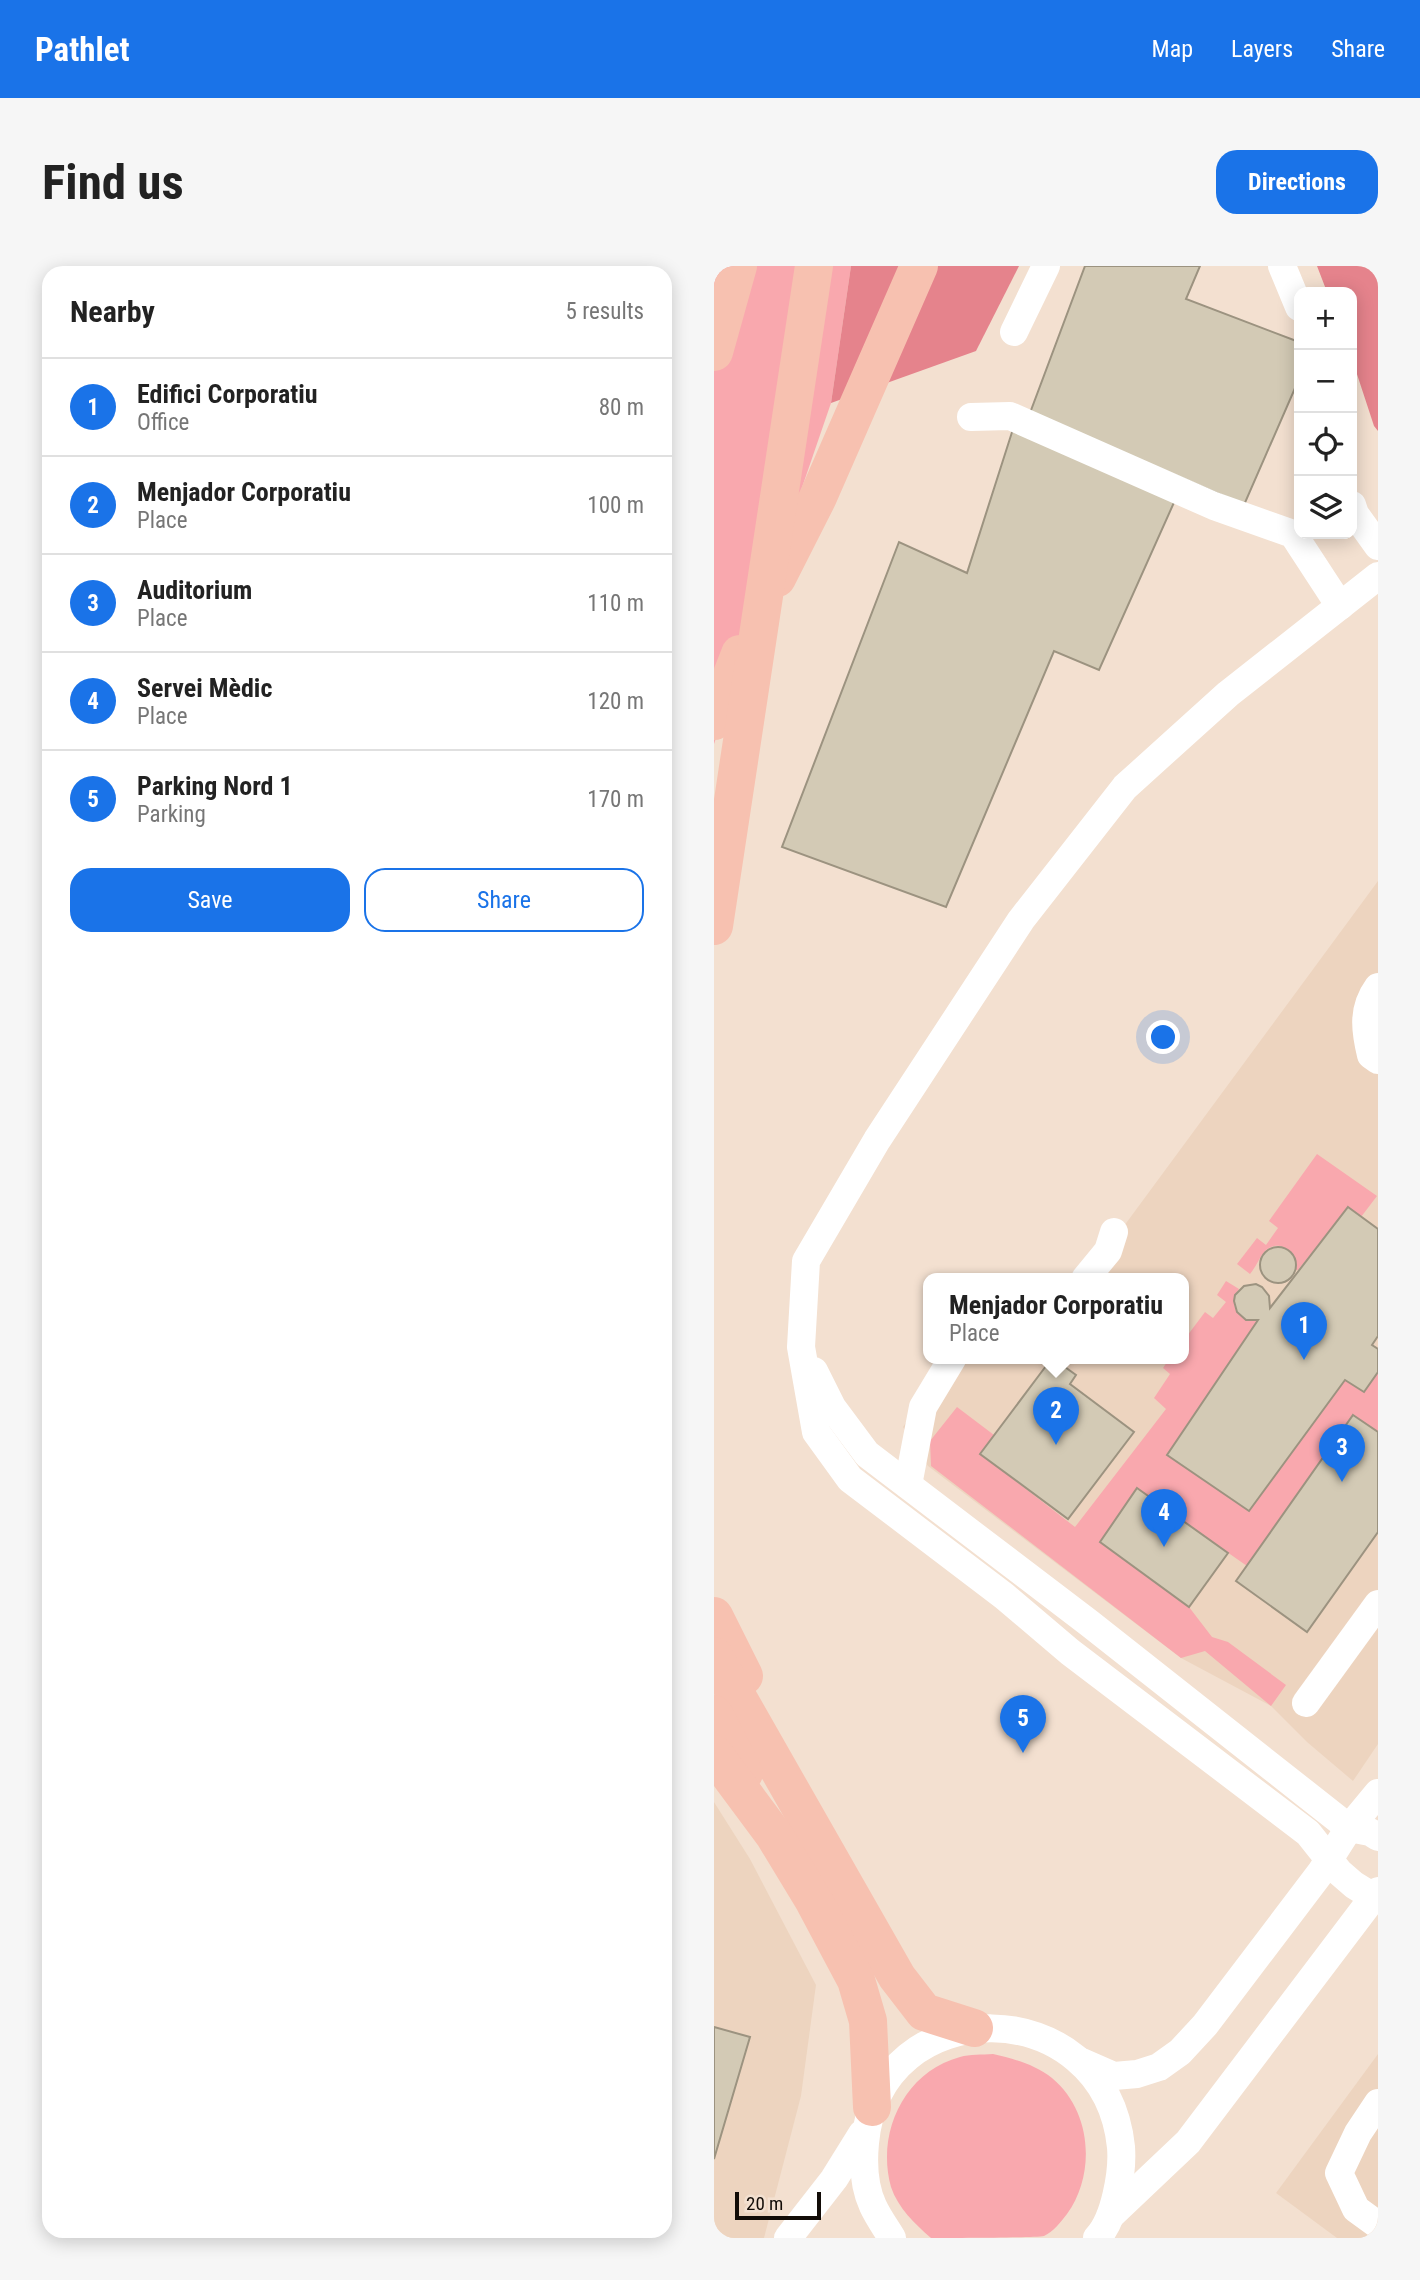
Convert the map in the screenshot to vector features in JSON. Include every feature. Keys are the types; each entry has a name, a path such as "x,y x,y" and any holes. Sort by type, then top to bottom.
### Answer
{"highway":[{"path":"714,352 738,266"},
{"path":"714,720 736,662 818,497 919,266"},
{"path":"714,926 812,281"},
{"path":"714,693 736,662"},
{"path":"714,1616 749,1684 799,1807"},
{"path":"714,1656 897,1977 924,2012 974,2028"},
{"path":"714,1714 774,1835 814,1901 856,1979 868,2021 869,2116"},
{"path":"714,1754 774,1835"}],"street":[{"path":"1014,332 1046,266"},
{"path":"1282,266 1294,295"},
{"path":"971,418 1010,416 1214,506 1293,534 1340,606"},
{"path":"1357,515 1378,546"},
{"path":"1377,1893 1367,1893 1354,1885 1339,1872 1308,1833 1070,1652 1004,1596 850,1479 816,1432 801,1347 806,1261 877,1140 1021,920 1125,786 1228,694 1378,576"},
{"path":"1378,987 1373,994 1364,1024 1371,1055 1378,1060"},
{"path":"1090,1273 1108,1251 1114,1232"},
{"path":"801,1347 832,1406 867,1454 1089,1623 1198,1710 1364,1810 1370,1832 1378,1837"},
{"path":"908,1485 923,1407 949,1364"},
{"path":"1306,1703 1378,1604"},
{"path":"1070,1652 1087,1647 1186,1720 1198,1710"},
{"path":"789,2238 834,2179 889,2078 912,2054 941,2037 974,2028 1012,2028 1048,2039 1080,2061 1114,2076 1137,2074 1159,2067 1180,2052 1205,2025 1321,1872 1364,1810"},
{"path":"1102,2232 1188,2142 1377,1893"},
{"path":"1080,2061 1104,2090 1118,2125 1122,2162 1102,2232"},
{"path":"1378,2104 1358,2133 1339,2173 1356,2209 1378,2225"},
{"path":"869,2116 863,2165 872,2204 892,2238"}],"shaded area":[{"path":"714,266 851,266 831,403 714,744"},
{"path":"851,266 1019,266 976,351 831,403"},
{"path":"1317,266 1378,266 1378,431 1357,374 1357,287 1325,287"},
{"path":"1378,881 1378,1744 1353,1781 1307,1742 1271,1706 1181,1658 928,1466 903,1427 945,1364 1189,1364 1189,1273 1089,1273"},
{"path":"1317,1154 1377,1196 1361,1217 1348,1207 1298,1270 1295,1270 1291,1253 1277,1246 1266,1250 1250,1274 1237,1264 1257,1238 1266,1245 1278,1228 1269,1221"},
{"path":"1226,1281 1239,1289 1234,1302 1239,1313 1246,1320 1258,1320 1168,1455 1249,1511 1345,1380 1378,1372 1378,1432 1353,1415 1247,1566 1137,1489 1101,1542 1189,1607 1212,1637 1228,1642 1286,1685 1271,1706 1205,1651 1181,1658 931,1466 930,1441 957,1407 994,1435 981,1454 1075,1527 1166,1409 1154,1398 1170,1374 1163,1368 1166,1364 1189,1364 1189,1333 1205,1312 1213,1318 1226,1302 1217,1295"},
{"path":"714,1802 750,1859 816,1985 801,2096 764,2238 714,2238"},
{"path":"993,2054 1038,2069 1052,2078 1065,2092 1082,2125 1086,2162 1083,2181 1067,2214 1044,2236 931,2238 903,2209 891,2187 887,2167 891,2126 899,2107 923,2076 960,2057"},
{"path":"1378,2054 1378,2238 1337,2238 1276,2193"}],"building":[{"path":"1085,266 1200,266 1186,299 1294,340 1294,390 1244,505 1030,413"},
{"path":"1013,429 1176,498 1099,670 1054,651 946,907 782,847 899,542 967,573"},
{"path":"1348,1207 1378,1229 1378,1336 1372,1345 1378,1349 1378,1372 1364,1392 1345,1380 1249,1511 1167,1455 1258,1320 1246,1320 1237,1312 1235,1295 1244,1286 1256,1284 1269,1296 1270,1308"},
{"path":"1278,1247 1291,1252 1296,1265 1291,1278 1278,1283 1265,1278 1260,1265 1265,1252"},
{"path":"1056,1364 1061,1364 1076,1375 1070,1384 1134,1432 1068,1519 980,1454 1046,1366 1052,1370"},
{"path":"1353,1415 1378,1432 1378,1532 1307,1632 1236,1581"},
{"path":"1137,1488 1228,1553 1189,1607 1100,1542"},
{"path":"714,2027 750,2037 714,2159"}],"place":[{"name":"Edifici Corporatiu","path":"1304,1360"},
{"name":"Menjador Corporatiu","path":"1056,1445"},
{"name":"Auditorium","path":"1342,1482"},
{"name":"Servei Mèdic","path":"1164,1547"},
{"name":"Parking Nord 1","path":"1023,1753"}]}
